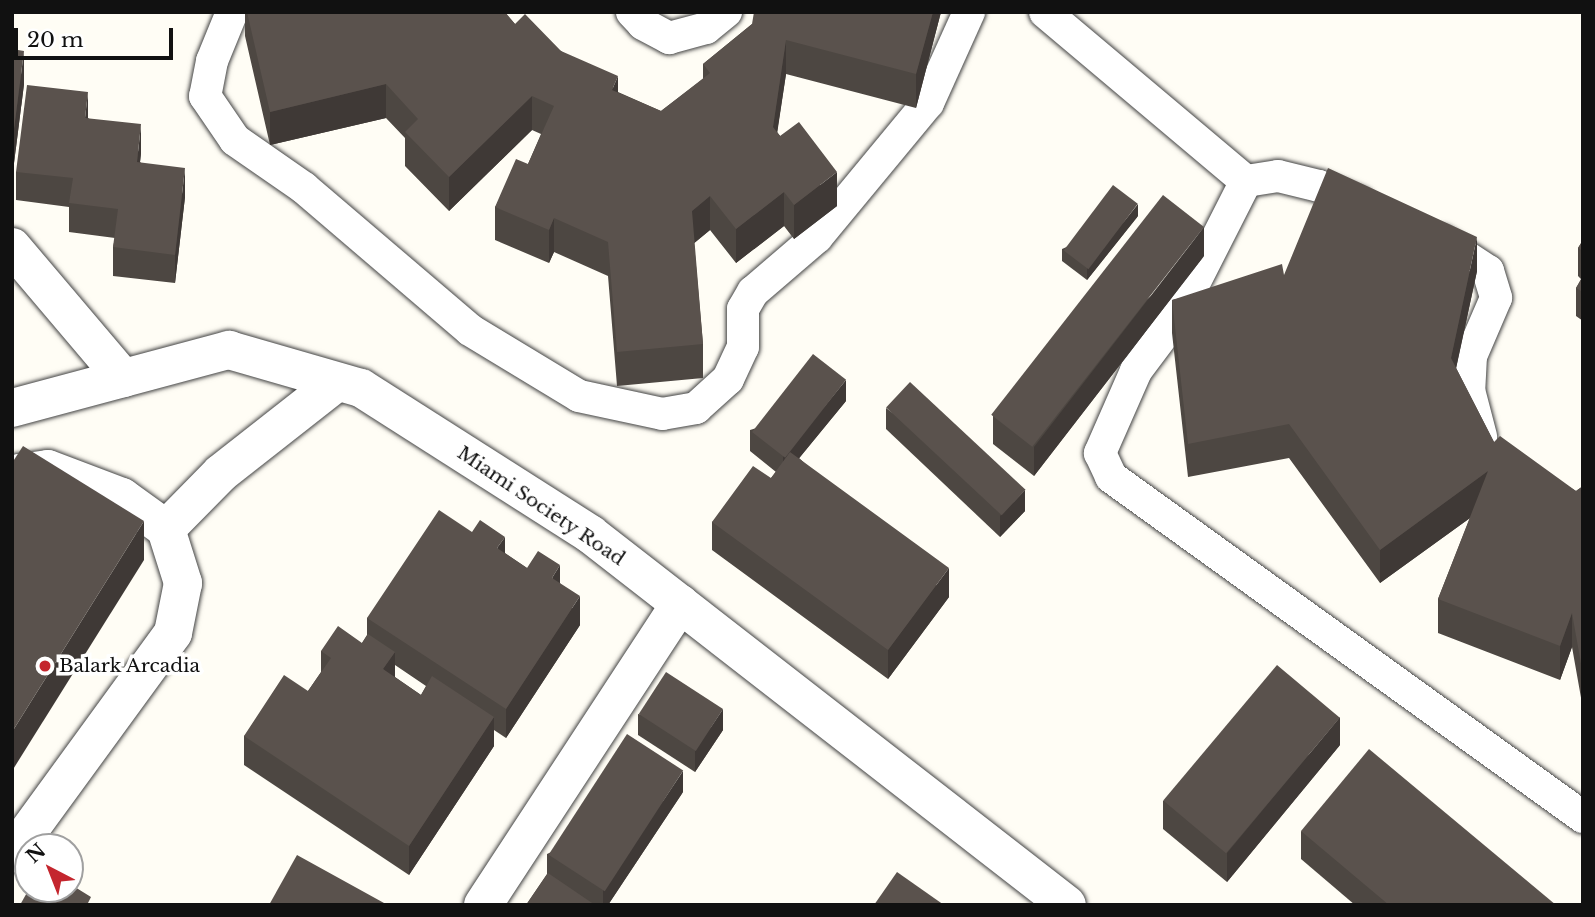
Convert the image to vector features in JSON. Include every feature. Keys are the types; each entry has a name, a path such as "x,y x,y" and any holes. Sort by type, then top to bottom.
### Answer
{"street":[{"path":"12,247 123,378"},
{"name":"Miami Society Road","path":"12,408 229,350 362,388 590,534 1067,905"},
{"path":"166,529 221,473 337,382"},
{"path":"12,480 20,473 48,469 122,497 166,529 183,583 173,633 12,854"},
{"path":"483,905 680,604"}],"lane":[{"path":"232,12 212,61 205,96 235,140 304,188 470,330 579,396 662,414 696,408 727,379 743,347 743,309 753,292 817,237 928,103 969,12"},
{"path":"632,12 643,24 670,38 706,28 726,12"},
{"path":"1045,12 1246,181 1278,176 1319,186 1383,212"},
{"path":"1246,181 1178,316 1136,371 1116,413 1100,453 1111,477 1583,817"},
{"path":"1418,229 1463,252 1489,271 1496,298 1471,356 1469,390 1480,435 1498,461"}],"building":[{"path":"247,12 505,12 515,24 525,14 561,51 618,76 612,90 661,111 710,73 703,64 752,24 754,12 933,12 916,74 786,40 773,127 780,136 799,122 837,172 794,205 784,192 736,229 710,196 692,211 703,344 617,352 608,242 554,218 549,230 495,207 516,159 528,164 554,106 532,96 449,177 405,132 418,119 386,84 270,112"},
{"path":"12,49 24,51 13,137 12,137"},
{"path":"27,85 88,92 85,118 141,124 137,162 185,168 175,255 113,247 118,209 69,203 73,178 16,172"},
{"path":"1328,168 1477,237 1451,358 1494,442 1500,436 1576,491 1583,486 1583,675 1572,613 1560,646 1438,599 1488,471 1380,550 1289,424 1188,444 1172,300 1282,264 1284,275"},
{"path":"1113,185 1138,204 1088,269 1064,250"},
{"path":"1163,195 1204,227 1032,447 991,415"},
{"path":"1583,277 1583,292 1576,288"},
{"path":"813,354 846,380 785,458 752,432"},
{"path":"910,382 1026,490 1002,515 886,408"},
{"name":"Balark Arcadia","path":"23,446 144,521 12,732 12,463"},
{"path":"790,452 949,568 888,650 712,522 753,466 771,478"},
{"path":"439,510 472,532 480,520 505,537 497,548 527,568 538,551 560,565 552,578 580,596 506,709 367,618"},
{"path":"338,626 362,643 368,634 395,652 383,669 421,695 432,676 494,717 409,846 244,736 284,675 308,691 331,658 321,651"},
{"path":"1277,665 1340,718 1226,853 1163,801"},
{"path":"666,672 723,709 696,751 639,714"},
{"path":"627,734 683,770 605,891 549,855"},
{"path":"1369,749 1556,905 1389,905 1301,831"},
{"path":"297,855 384,903 383,905 269,905"},
{"path":"897,872 944,905 874,905"},
{"path":"548,873 595,905 526,905"},
{"path":"84,893 91,897 87,905 20,905 84,903"}],"place":[{"name":"Balark Arcadia","path":"45,666"}]}
